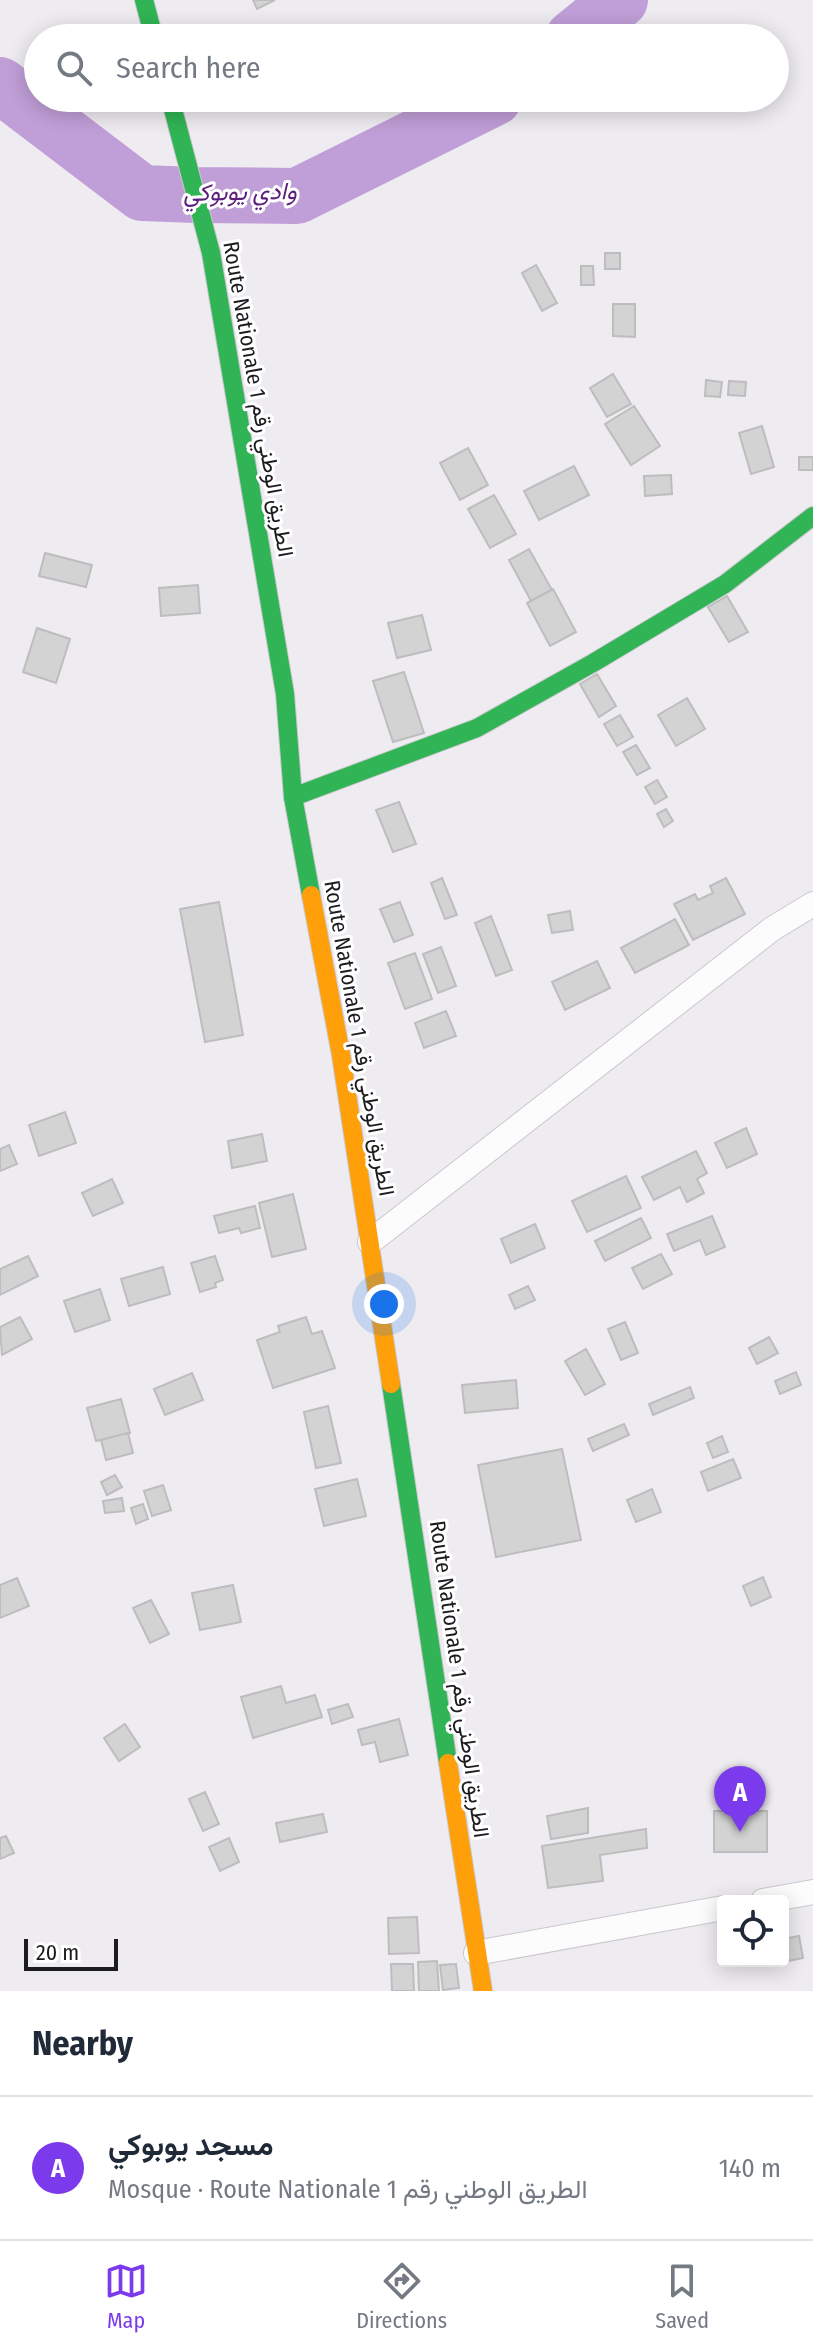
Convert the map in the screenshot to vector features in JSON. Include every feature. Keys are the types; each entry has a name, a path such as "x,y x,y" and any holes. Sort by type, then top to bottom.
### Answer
{"main road":[{"path":"144,0 150,24"},
{"name":"Route Nationale الطريق الوطني رقم 1","path":"174,112 214,268 285,694 293,797 341,1055 483,1991"},
{"path":"293,797 477,728 725,584 813,516"}],"street":[{"path":"370,1242 772,929 813,904"},
{"path":"789,1896 813,1892"},
{"path":"476,1953 717,1909"}],"building":[{"path":"253,0 275,0 257,9"},
{"path":"605,253 620,253 620,269 605,269"},
{"path":"536,265 557,303 542,311 522,273"},
{"path":"581,266 593,266 594,285 581,285"},
{"path":"613,304 635,304 635,337 613,336"},
{"path":"613,374 631,404 607,417 590,388"},
{"path":"706,380 722,382 720,397 705,396"},
{"path":"729,381 746,382 745,396 728,395"},
{"path":"634,406 660,446 631,465 605,424"},
{"path":"762,426 774,467 751,474 739,433"},
{"path":"468,448 488,485 460,500 440,463"},
{"path":"799,457 813,457 813,470 799,470"},
{"path":"574,466 589,495 539,520 524,491"},
{"path":"671,475 672,494 645,496 644,476"},
{"path":"494,495 516,534 490,548 468,509"},
{"path":"529,549 552,590 531,601 509,560"},
{"path":"45,553 92,565 86,587 39,576"},
{"path":"198,585 200,613 161,616 159,588"},
{"path":"553,589 576,632 550,646 527,603"},
{"path":"727,596 748,632 729,642 708,607"},
{"path":"422,615 431,650 397,658 388,623"},
{"path":"37,628 70,639 56,683 23,672"},
{"path":"404,672 424,733 393,742 373,681"},
{"path":"597,674 616,706 599,717 580,684"},
{"path":"687,698 705,729 676,746 658,715"},
{"path":"620,715 633,737 617,746 604,724"},
{"path":"636,745 650,768 637,775 623,752"},
{"path":"657,780 667,797 655,804 645,787"},
{"path":"399,802 416,844 393,852 376,810"},
{"path":"666,809 673,821 664,827 657,814"},
{"path":"442,878 457,915 445,919 431,883"},
{"path":"726,878 745,914 693,940 674,904 695,894 698,900 713,893 710,886"},
{"path":"219,902 243,1035 205,1042 180,909"},
{"path":"400,902 413,935 394,942 380,909"},
{"path":"570,911 573,930 552,933 548,915"},
{"path":"491,916 512,970 496,976 475,923"},
{"path":"675,919 689,945 635,973 621,948"},
{"path":"441,947 456,986 438,993 423,954"},
{"path":"415,953 432,999 405,1009 388,963"},
{"path":"597,961 610,988 565,1010 552,982"},
{"path":"446,1011 456,1036 424,1048 415,1023"},
{"path":"65,1112 76,1143 39,1156 29,1125"},
{"path":"746,1128 757,1154 727,1168 715,1143"},
{"path":"262,1134 267,1161 232,1168 228,1141"},
{"path":"9,1145 17,1164 0,1171 0,1149"},
{"path":"696,1151 707,1173 697,1179 704,1193 687,1202 680,1187 654,1200 642,1177"},
{"path":"626,1176 641,1208 587,1232 572,1201"},
{"path":"112,1179 123,1203 93,1216 82,1193"},
{"path":"293,1194 306,1249 272,1257 259,1203"},
{"path":"255,1206 260,1228 241,1233 239,1228 219,1233 214,1216"},
{"path":"712,1216 725,1247 706,1255 700,1240 674,1251 667,1234"},
{"path":"641,1218 651,1238 605,1261 595,1241"},
{"path":"535,1224 545,1248 511,1263 501,1239"},
{"path":"661,1254 672,1274 643,1289 632,1268"},
{"path":"28,1256 38,1276 0,1295 0,1269"},
{"path":"215,1256 223,1280 215,1283 216,1287 200,1292 191,1263"},
{"path":"163,1267 170,1294 129,1306 121,1279"},
{"path":"528,1286 535,1300 515,1309 509,1295"},
{"path":"100,1289 110,1320 75,1332 64,1301"},
{"path":"20,1317 32,1339 2,1355 0,1327"},
{"path":"306,1317 312,1334 322,1331 335,1368 273,1388 257,1340 280,1332 278,1326"},
{"path":"625,1322 638,1353 621,1360 608,1329"},
{"path":"769,1337 778,1353 757,1364 749,1348"},
{"path":"586,1349 605,1384 585,1395 565,1361"},
{"path":"796,1372 801,1385 780,1394 775,1381"},
{"path":"192,1373 203,1400 165,1415 154,1389"},
{"path":"516,1380 518,1408 465,1413 462,1385"},
{"path":"690,1387 694,1398 653,1415 649,1404"},
{"path":"121,1399 130,1433 96,1441 87,1408"},
{"path":"328,1406 341,1463 316,1468 304,1412"},
{"path":"624,1424 629,1435 593,1451 588,1439"},
{"path":"128,1433 133,1453 106,1460 101,1440"},
{"path":"722,1436 728,1452 713,1458 707,1443"},
{"path":"562,1449 581,1540 496,1557 478,1465"},
{"path":"733,1459 741,1478 708,1491 701,1472"},
{"path":"115,1475 122,1487 107,1495 101,1482"},
{"path":"357,1479 366,1516 324,1526 315,1489"},
{"path":"163,1485 171,1510 152,1516 144,1491"},
{"path":"652,1489 661,1512 636,1522 627,1500"},
{"path":"122,1498 124,1511 105,1513 103,1501"},
{"path":"143,1504 148,1519 136,1524 131,1508"},
{"path":"763,1577 771,1597 751,1606 743,1586"},
{"path":"17,1578 29,1606 0,1618 0,1585"},
{"path":"233,1585 241,1622 200,1630 192,1593"},
{"path":"151,1600 169,1634 150,1643 133,1608"},
{"path":"281,1686 286,1703 315,1695 322,1717 253,1738 241,1697"},
{"path":"348,1704 353,1717 332,1724 328,1710"},
{"path":"399,1719 408,1755 380,1762 375,1742 362,1745 358,1730"},
{"path":"125,1724 140,1747 119,1761 104,1738"},
{"path":"205,1792 219,1824 203,1831 189,1799"},
{"path":"588,1808 588,1833 551,1839 547,1816"},
{"path":"714,1811 767,1811 767,1852 714,1852"},
{"path":"323,1814 327,1832 280,1842 276,1823"},
{"path":"646,1829 647,1848 600,1855 603,1881 548,1888 542,1846"},
{"path":"6,1836 14,1853 0,1859 0,1838"},
{"path":"229,1838 239,1862 220,1871 209,1847"},
{"path":"417,1917 419,1953 389,1954 388,1918"},
{"path":"799,1936 803,1958 789,1961 789,1938"},
{"path":"437,1961 439,1991 419,1991 418,1962"},
{"path":"391,1964 413,1964 414,1991 392,1991"},
{"path":"456,1964 459,1988 443,1990 440,1965"}],"waterway":[{"name":"وادي يوبوكي","path":"590,24 620,0"},
{"name":"وادي يوبوكي","path":"0,85 24,103"},
{"name":"وادي يوبوكي","path":"36,112 142,193 297,196 466,112"}],"traffic: fast":[{"path":"144,0 150,24"},
{"path":"174,112 211,253 285,694 293,797 311,895"},
{"path":"293,797 477,728 725,584 813,516"},
{"path":"391,1384 448,1763"}],"traffic: slow":[{"path":"311,895 341,1055 391,1384"},
{"path":"448,1763 483,1991"}],"place":[{"name":"مسجد يوبوكي","path":"740,1832"}]}
